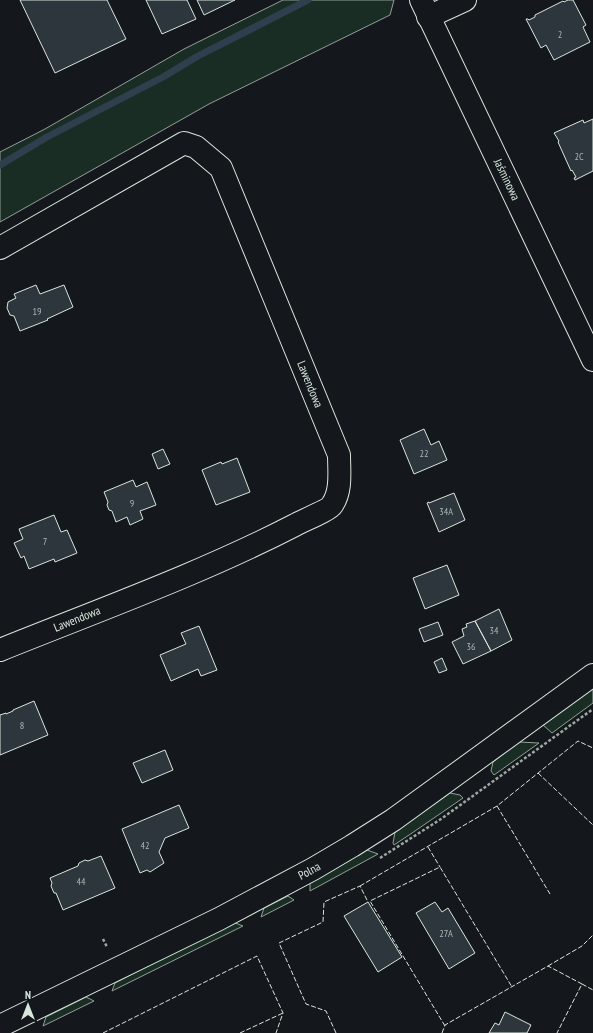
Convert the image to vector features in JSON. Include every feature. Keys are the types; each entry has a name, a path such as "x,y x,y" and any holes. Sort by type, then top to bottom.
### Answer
{"street":[{"path":"425,9 465,0"},
{"name":"Jaśminowa","path":"425,9 593,360"},
{"name":"Lawendowa","path":"0,248 184,143 196,147 221,168 339,455 338,491 332,506 270,538 200,570 0,650"},
{"name":"Polna","path":"0,1026 219,919 313,869 352,846 393,820 593,675"}],"green space":[{"path":"283,0 394,0 390,15 209,104 0,222 0,152 45,129 184,49"},
{"path":"593,688 593,703 552,733 543,725"},
{"path":"519,742 539,743 494,775 491,771 493,762"},
{"path":"450,793 460,795 463,798 394,845 395,832"},
{"path":"367,850 378,854 310,891 310,883"},
{"path":"288,896 294,900 261,917 264,908"},
{"path":"233,922 243,926 112,991 115,983"},
{"path":"86,997 94,1001 43,1026 46,1017"}],"building":[{"path":"20,0 107,0 126,39 55,73"},
{"path":"146,0 187,0 196,19 162,34"},
{"path":"197,0 235,0 204,15"},
{"path":"568,0 573,0 586,25 583,27 590,42 554,60 546,45 541,48 526,19 529,20 535,17 535,15"},
{"path":"593,119 593,171 575,180 574,178 576,177 572,170 571,171 558,142 559,141 554,133 583,120 584,123"},
{"path":"36,285 40,294 64,285 73,307 47,319 48,320 20,331 14,316 10,315 7,308 8,302 16,298 14,294"},
{"path":"424,429 431,445 439,441 447,460 414,474 400,440"},
{"path":"163,449 170,464 158,469 152,454"},
{"path":"237,458 250,492 216,505 202,470 221,462 222,464"},
{"path":"133,480 136,487 147,482 156,505 140,511 143,519 130,525 127,517 116,522 112,511 109,510 107,505 108,502 104,492"},
{"path":"454,493 465,520 439,532 427,503"},
{"path":"54,515 61,532 67,530 77,553 55,562 54,559 29,569 24,556 21,558 14,543 23,539 19,529"},
{"path":"447,565 459,595 425,609 413,578"},
{"path":"499,609 512,640 491,651 475,621"},
{"path":"475,621 491,651 463,664 452,642 464,636 462,629 467,627 466,624"},
{"path":"438,622 443,635 424,642 419,629"},
{"path":"199,626 217,670 201,676 198,669 171,681 160,655 186,644 181,633"},
{"path":"442,658 447,670 439,673 434,662"},
{"path":"34,701 48,735 0,755 0,715 6,714"},
{"path":"165,750 173,770 142,783 133,763"},
{"path":"179,805 189,828 165,838 159,852 164,863 150,872 147,870 140,873 122,829"},
{"path":"101,856 115,888 63,910 56,893 54,893 51,886 52,883 50,878 78,866 79,863 85,860 88,861"},
{"path":"368,902 402,957 378,972 344,916"},
{"path":"435,902 442,912 448,908 475,953 449,969 416,913"},
{"path":"505,1012 531,1025 527,1033 489,1033 495,1023 499,1025"}],"waterway":[{"path":"0,165 47,137 163,77 198,56 308,0"}],"fence":[{"path":"360,886 497,806 578,741 593,748"},
{"path":"538,773 593,825"},
{"path":"497,806 550,894"},
{"path":"428,847 440,867"},
{"path":"445,1026 370,901 440,867 512,987"},
{"path":"336,1033 326,1011 306,1004 279,943 323,922 324,902 360,886 368,902"},
{"path":"548,966 582,946 593,935"},
{"path":"103,1033 257,956 283,1013 276,1033"},
{"path":"442,1033 445,1025 548,966 582,984 557,1033"},
{"path":"582,984 593,990"},
{"path":"240,1033 283,1013"}]}
